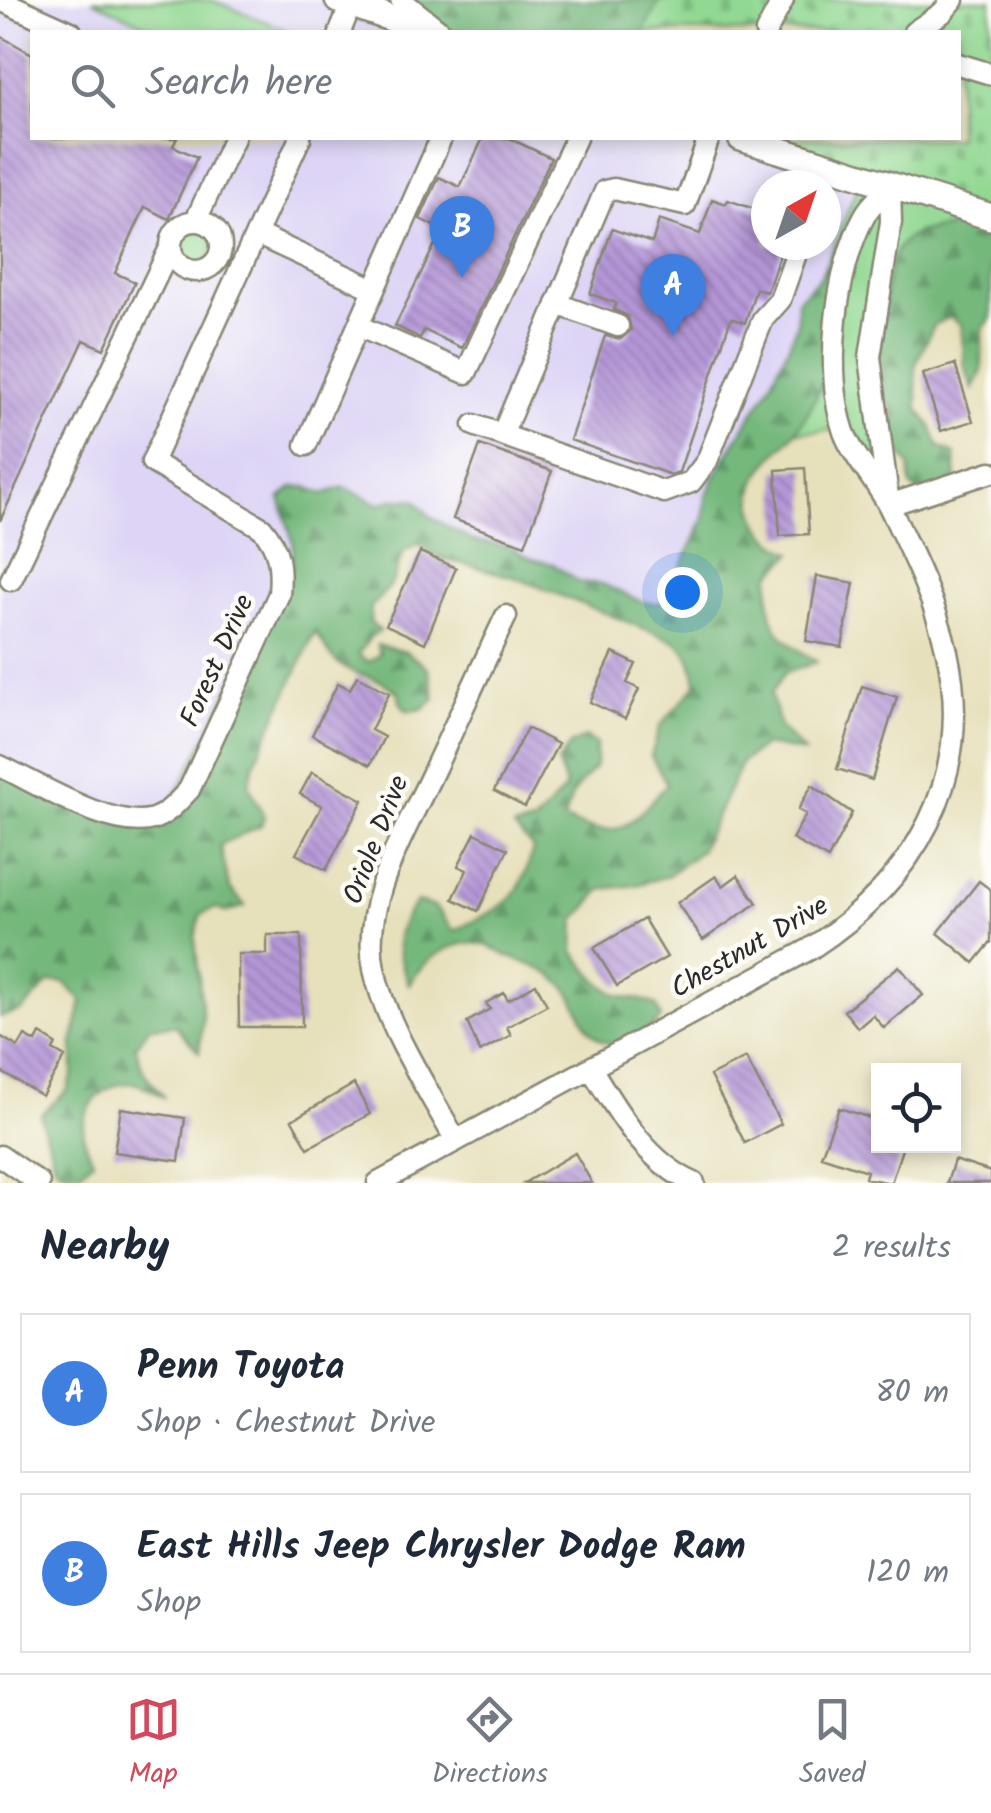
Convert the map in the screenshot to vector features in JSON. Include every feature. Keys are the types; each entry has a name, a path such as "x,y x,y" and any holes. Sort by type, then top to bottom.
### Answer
{"main road":[{"path":"345,1 425,30"},
{"path":"746,140 812,170"},
{"path":"841,178 890,187 991,217"}],"street":[{"path":"0,0 67,30"},
{"path":"401,0 438,30"},
{"path":"767,30 783,0"},
{"path":"917,30 954,0"},
{"path":"340,30 345,1"},
{"path":"961,65 991,74"},
{"path":"12,580 178,228 196,220 233,140"},
{"name":"Forest Drive","path":"0,766 102,814 130,821 152,819 167,812 189,790 279,594 281,566 272,540 262,528 152,462 299,140"},
{"path":"306,445 440,140"},
{"path":"358,326 466,373 575,140"},
{"path":"502,434 604,191 614,189 685,205 708,140"},
{"name":"Chestnut Drive","path":"889,505 870,357 891,222 890,187"},
{"name":"Chestnut Drive","path":"378,1183 810,949 844,926 893,880 923,835 938,804 952,747 952,684 937,618 889,505 858,462 843,429 836,386 835,339 852,245 866,212 890,187"},
{"path":"171,246 177,262 191,270 207,268 219,256 222,248 218,232 196,220"},
{"path":"256,234 374,289"},
{"path":"219,256 241,267"},
{"path":"474,424 664,492 690,482 706,461 763,318 780,300 794,260"},
{"path":"557,304 618,326"},
{"path":"889,505 991,472"},
{"name":"Oriole Drive","path":"456,1141 390,1017 379,988 373,965 374,919 389,869 506,616"},
{"path":"592,1070 619,1113 654,1156 694,1183"},
{"path":"0,1156 39,1183"}],"shaded area":[{"path":"0,0 338,0 425,30 30,30 30,140 747,140 837,170 751,170 751,260 828,260 673,640 367,518 189,790 137,822 0,766"},
{"path":"841,171 861,178 841,227"}],"green space":[{"path":"92,0 212,0 286,30 156,30"},
{"path":"405,0 698,0 680,30 442,30"},
{"path":"660,0 991,0 991,217 747,140 961,140 961,30 644,30"},
{"path":"861,178 991,217 991,237 961,226 917,232 878,349 880,357 871,357 889,505 843,430 796,432 821,388 830,266 822,274 828,260 841,260 841,227"},
{"path":"961,226 991,237 991,318 982,330 982,371 973,390 965,368 961,325 950,317 934,325 915,366 918,409 931,426 939,447 955,454 956,479 922,497 911,486 909,465 898,450 891,406 880,393 883,372 879,330 891,264 902,243 924,232"},
{"path":"195,228 208,233 213,246 208,259 195,264 182,259 177,246 182,233"},
{"path":"834,264 838,268 835,314 825,376 803,421 765,466 753,492 761,527 793,553 770,575 772,618 782,636 817,662 785,673 771,694 780,727 804,752 765,745 742,762 700,851 667,876 602,889 575,921 574,952 590,972 616,994 656,1005 661,1018 631,1041 616,1044 600,1040 588,1028 567,989 554,977 489,946 474,943 441,952 409,984 398,942 402,923 417,902 435,907 454,931 507,901 522,882 533,848 514,828 534,823 566,788 558,763 570,745 586,737 596,744 596,766 573,792 564,820 612,830 633,820 667,784 651,756 660,726 696,685 690,659 673,640 514,577 441,558 419,544 404,551 391,585 371,607 370,622 380,631 371,636 358,654 368,662 380,654 377,645 406,652 428,668 435,698 422,708 406,710 393,689 336,662 315,632 254,764 249,785 264,816 261,825 220,845 229,887 245,906 227,912 215,908 200,915 195,938 203,1019 199,1052 175,1025 150,1027 135,1046 144,1073 165,1098 137,1084 126,1083 106,1090 91,1106 84,1126 93,1160 80,1172 58,1168 41,1114 67,1091 73,1074 73,1043 82,1001 64,982 50,982 22,1011 0,1017 0,766 102,814 167,812 292,568 293,542 280,499 293,487 307,487 323,494 344,487 379,504 396,499 415,500 431,517 473,541 507,546 553,564 578,582 602,584 642,602 658,604 668,595 704,519 706,497 716,473 767,391 790,343 797,323 797,300"}],"building":[{"path":"0,36 30,53 30,140 176,140 173,146 197,157 169,219 145,207 115,273 135,282 104,349 84,340 0,521"},
{"path":"482,140 513,140 551,158 462,348 424,330 420,338 395,326 442,230 420,219 439,177 460,187"},
{"path":"712,199 726,204 728,200 751,208 751,260 778,260 767,292 756,289 745,323 731,318 679,472 671,475 570,440 605,336 621,339 631,330 628,316 614,310 616,303 590,294 612,229 652,243 659,220 700,234"},
{"path":"955,364 973,421 941,431 923,374"},
{"path":"480,445 552,471 525,545 453,519"},
{"path":"805,468 809,534 780,536 776,470"},
{"path":"420,552 456,568 425,643 386,625"},
{"path":"817,576 854,583 842,647 806,641"},
{"path":"613,653 636,664 627,683 639,689 625,719 590,702"},
{"path":"357,676 389,693 371,730 384,737 370,765 312,735 338,683 350,689"},
{"path":"862,686 897,697 872,780 837,769"},
{"path":"527,728 558,744 525,807 494,791"},
{"path":"312,772 363,800 326,870 296,854 322,806 300,794"},
{"path":"812,785 852,813 828,859 792,839 806,814 798,810"},
{"path":"475,833 508,849 478,911 453,899 467,870 458,866"},
{"path":"738,875 757,903 703,940 677,903 716,876 723,886"},
{"path":"979,881 991,890 991,942 974,963 938,933"},
{"path":"644,919 667,957 617,986 594,948"},
{"path":"267,935 301,935 302,1027 239,1027 238,954 267,954"},
{"path":"899,966 923,995 884,1028 873,1015 858,1028 844,1011"},
{"path":"536,984 547,1005 507,1027 511,1035 480,1052 467,1022 490,1009 486,1003 504,993 508,1000"},
{"path":"40,1034 56,1044 53,1050 65,1057 42,1096 0,1071 0,1036 18,1047 25,1036 36,1042"},
{"path":"746,1058 781,1124 745,1143 710,1076"},
{"path":"354,1084 370,1114 308,1148 292,1120"},
{"path":"121,1108 185,1118 179,1161 114,1152"},
{"path":"839,1108 871,1118 871,1153 901,1153 891,1183 865,1178 867,1171 821,1156"},
{"path":"575,1153 592,1183 524,1183"},
{"path":"954,1160 991,1172 991,1183 947,1183"}],"place":[{"name":"East Hills Jeep Chrysler Dodge Ram","path":"462,278"},
{"name":"Penn Toyota","path":"673,336"}]}
